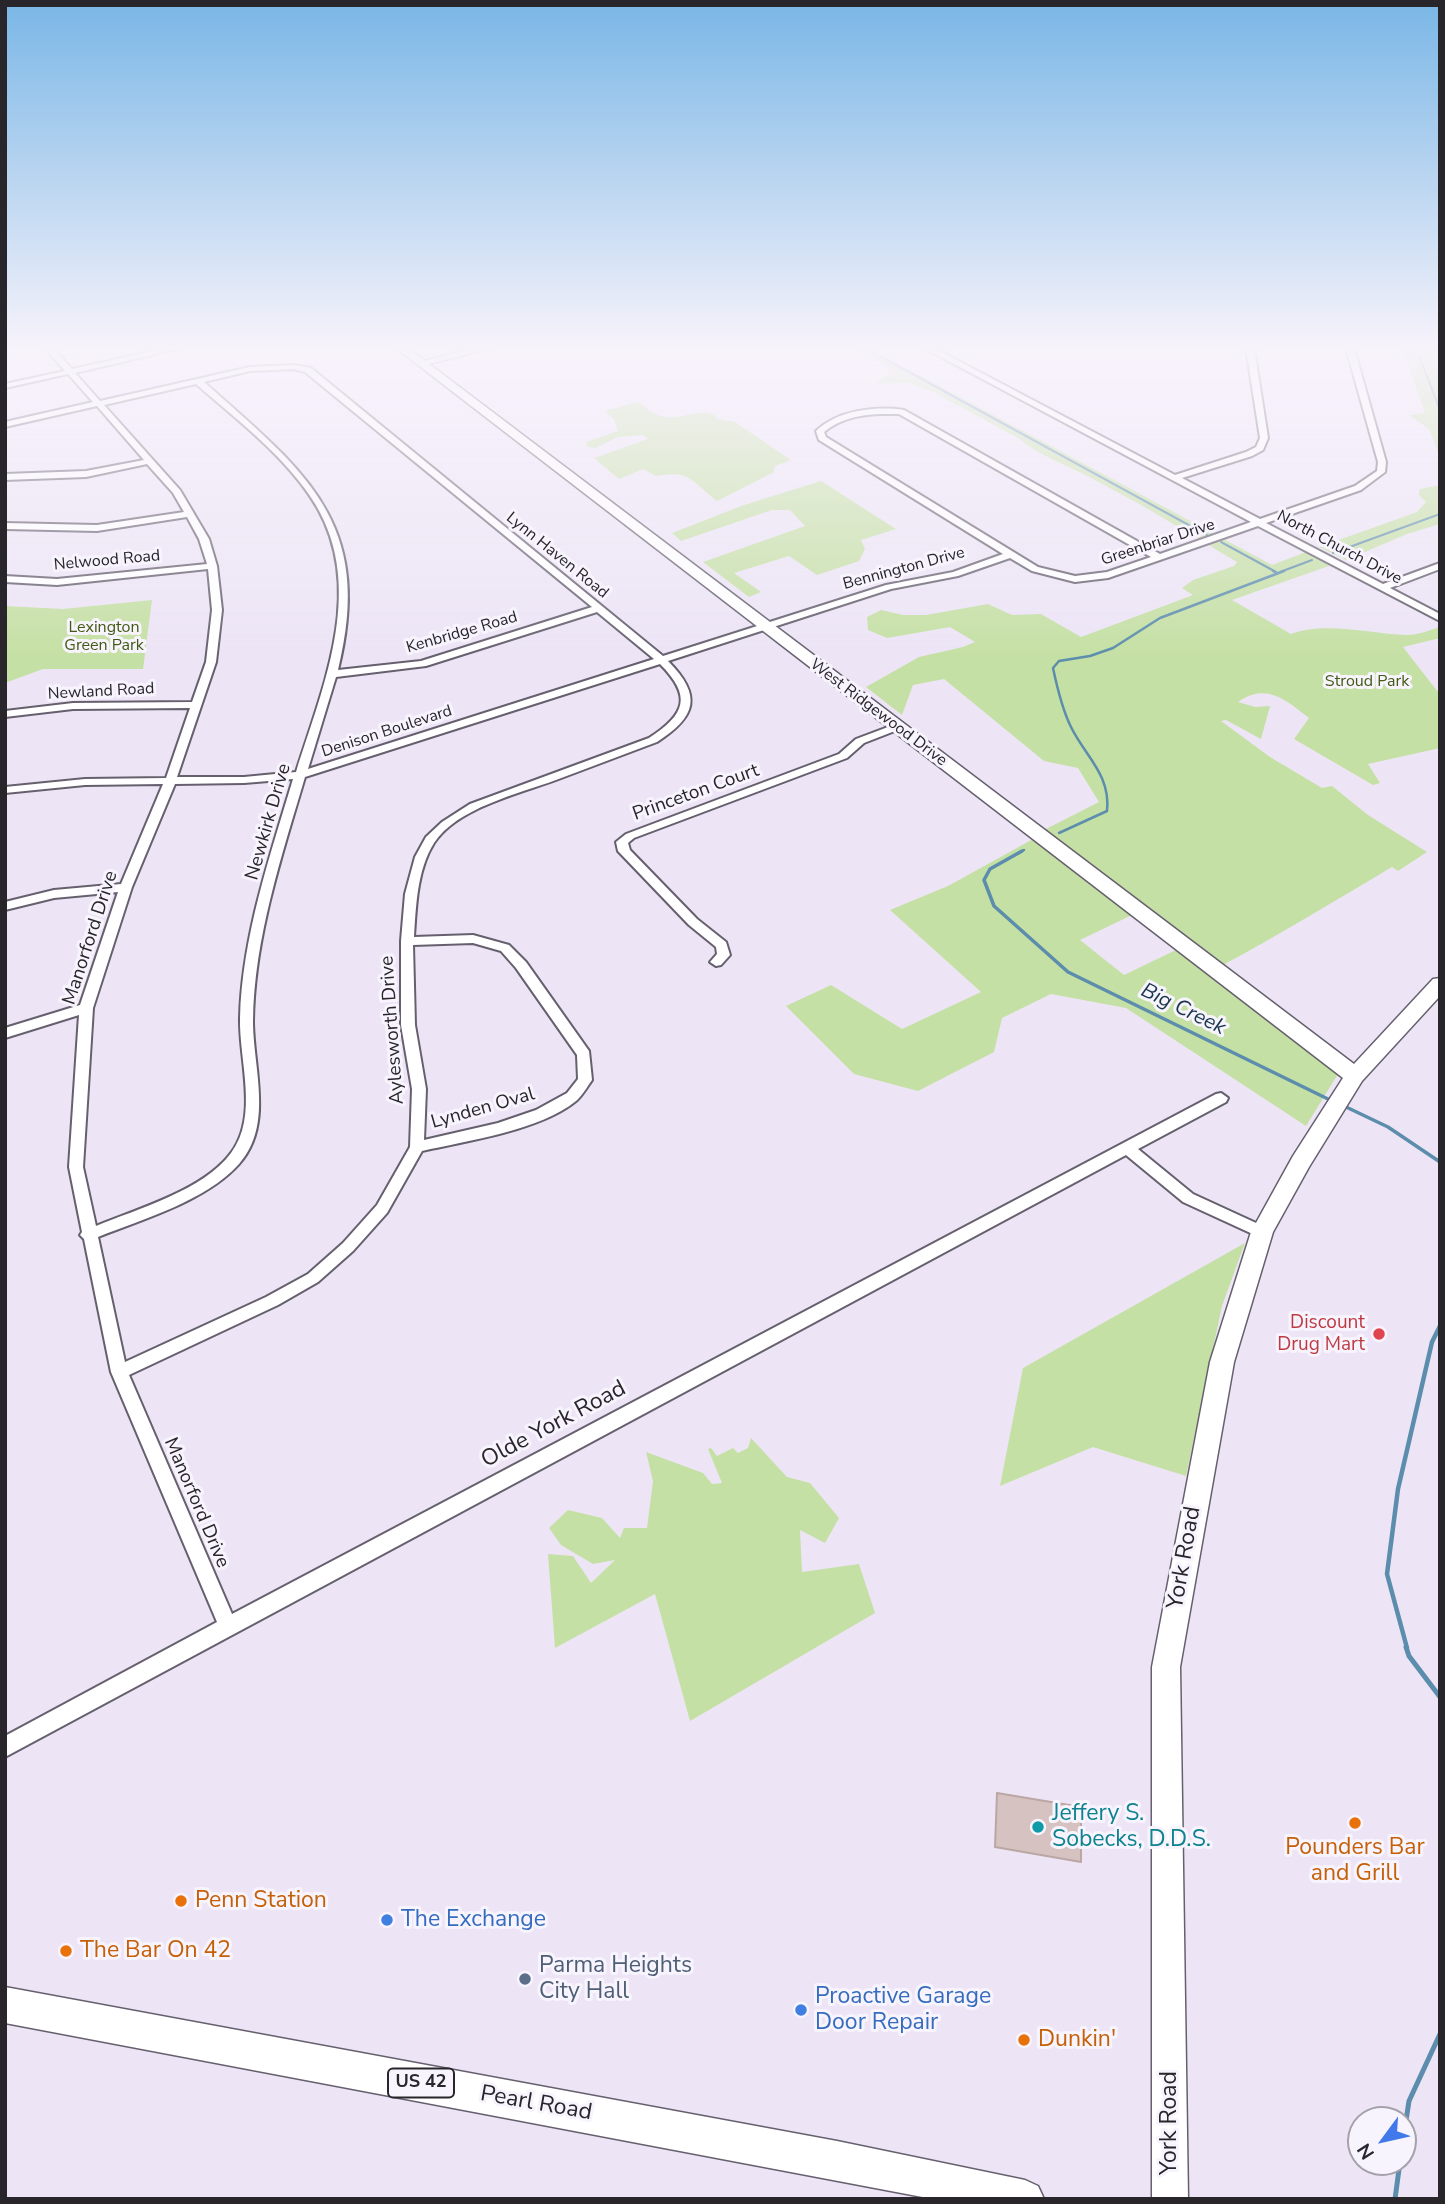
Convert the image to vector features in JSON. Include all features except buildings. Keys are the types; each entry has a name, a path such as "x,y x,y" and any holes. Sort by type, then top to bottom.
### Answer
{"main road":[{"name":"West Ridgewood Drive","path":"536,451 1355,1076"},
{"name":"York Road","path":"1170,2199 1166,1667 1222,1362 1262,1232 1337,1102 1355,1076 1440,984"},
{"name":"Pearl Road","path":"5,2005 855,2163 1025,2199"}],"street":[{"name":"Manorford Drive","path":"140,451 177,492 204,539 212,566 217,610 211,662 197,705 170,782 126,887 86,1008 76,1167 88,1235 119,1372 228,1626"},
{"name":"Newkirk Drive","path":"88,1235 191,1191 225,1170 245,1145 253,1116 246,1029 250,978 261,916 300,775 332,674 342,621 344,581 333,531 320,507 300,479 271,451"},
{"name":"Lynn Haven Road","path":"406,451 662,660"},
{"name":"Greenbriar Drive","path":"843,451 1035,569 1075,579 1108,575 1358,488 1381,472 1379,451"},
{"name":"Greenbriar Drive","path":"972,451 1160,558"},
{"name":"North Church Drive","path":"1123,451 1440,618"},
{"path":"1174,478 1254,451"},
{"path":"5,477 86,474 149,461"},
{"path":"5,526 97,528 191,514"},
{"name":"Bennington Drive","path":"765,626 888,587 955,574 1011,554"},
{"name":"Nelwood Road","path":"5,579 70,581 212,566"},
{"path":"1383,587 1440,566"},
{"name":"Kenbridge Road","path":"332,674 422,664 599,608"},
{"name":"Denison Boulevard","path":"5,790 85,782 170,782 300,775 765,626"},
{"name":"Aylesworth Drive","path":"119,1372 272,1301 313,1278 348,1247 382,1209 417,1147 419,1089 408,1025 407,941 411,894 421,857 430,840 446,824 474,806 653,740 668,732 682,718 688,702 687,690 680,677 662,660"},
{"name":"Newland Road","path":"5,714 73,706 197,705"},
{"name":"Princeton Court","path":"716,962 724,954 722,945 694,922 624,851 622,842 631,836 843,757 860,741 896,727"},
{"path":"5,906 54,894 126,887"},
{"name":"Lynden Oval","path":"407,941 473,939 489,941 505,948 521,964 584,1054 585,1080 572,1097 550,1109 501,1127 417,1147"},
{"path":"5,1033 86,1008"},
{"name":"Olde York Road","path":"5,1747 1221,1098"},
{"path":"1127,1147 1188,1198 1262,1232"}],"green space":[{"path":"614,451 778,451 791,460 775,466 774,472 717,501 684,476 656,476 643,469 619,479 594,458"},
{"name":"Stroud Park","path":"1037,451 1060,451 1272,565 1306,552 1327,563 1329,566 1232,600 1291,634 1333,628 1407,635 1440,627 1440,638 1403,647 1438,692 1440,748 1368,764 1380,783 1373,785 1294,739 1309,718 1275,696 1258,694 1238,702 1255,707 1270,706 1261,739 1226,720 1221,721 1270,757 1322,788 1332,786 1368,815 1427,852 1398,871 1392,867 1223,965 1044,830 1099,802 1078,768 1044,761 944,679 913,685 902,715 866,687 919,657 975,642 950,627 887,638 868,630 867,617 881,610 903,615 926,615 988,604 1012,615 1041,614 1081,637 1193,595 1182,588 1193,580 1234,566 1237,562 1128,498"},
{"path":"821,481 896,529 861,540 865,549 859,561 817,575 789,556 734,573 761,592 749,597 703,562 805,526 790,510 772,510 681,541 672,533 744,505"},
{"path":"1440,486 1440,524 1407,534 1346,560 1319,547 1417,512 1426,502 1419,495 1420,489"},
{"name":"Lexington Green Park","path":"152,600 143,669 43,669 5,683 5,606 63,609"},
{"path":"1035,838 1132,915 1080,940 1124,975 1178,949 1338,1074 1306,1126 1126,1008 1051,994 1002,1018 994,1052 918,1091 854,1074 786,1006 831,985 902,1029 981,992 890,910 948,886"},
{"path":"1245,1243 1222,1306 1186,1476 1093,1447 1000,1486 1023,1368"},
{"path":"751,1438 787,1477 810,1483 839,1518 825,1543 800,1530 802,1572 859,1564 875,1613 690,1721 655,1594 555,1648 548,1554 573,1556 591,1583 615,1560 593,1564 561,1545 549,1528 568,1510 602,1518 620,1538 624,1528 647,1528 653,1481 646,1452 703,1473 712,1484 722,1483 708,1449 711,1448 717,1456 733,1448 738,1453 748,1448"}],"waterway":[{"path":"1053,451 1207,535"},
{"name":"Big Creek","path":"1333,553 1440,514"},
{"path":"1221,542 1276,572"},
{"name":"Big Creek","path":"1280,572 1312,560"},
{"name":"Big Creek","path":"1273,571 1277,573"},
{"name":"Big Creek","path":"1059,833 1107,811 1107,798 1101,776 1065,713 1053,668 1059,661 1090,656 1113,648 1160,618 1284,571"},
{"name":"Big Creek","path":"1019,853 1024,850"},
{"name":"Big Creek","path":"1022,851 990,869 984,880 994,906 1068,972 1330,1100"},
{"name":"Big Creek","path":"1344,1106 1388,1127 1440,1162"},
{"name":"Big Creek","path":"1407,1648 1387,1574 1398,1489 1432,1342 1440,1326"},
{"name":"Big Creek","path":"1406,1647 1409,1656 1440,1697"},
{"name":"Big Creek","path":"1408,2106 1440,2034"},
{"name":"Big Creek","path":"1395,2199 1398,2176"}],"place":[{"name":"Discount Drug Mart","path":"1379,1334"},
{"name":"Pounders Bar and Grill","path":"1355,1823"},
{"name":"Jeffery S. Sobecks, D.D.S.","path":"1038,1827"},
{"name":"Penn Station","path":"181,1901"},
{"name":"The Exchange","path":"387,1920"},
{"name":"The Bar On 42","path":"66,1951"},
{"name":"Parma Heights City Hall","path":"525,1979"},
{"name":"Proactive Garage Door Repair","path":"801,2010"},
{"name":"Dunkin'","path":"1024,2040"}]}
